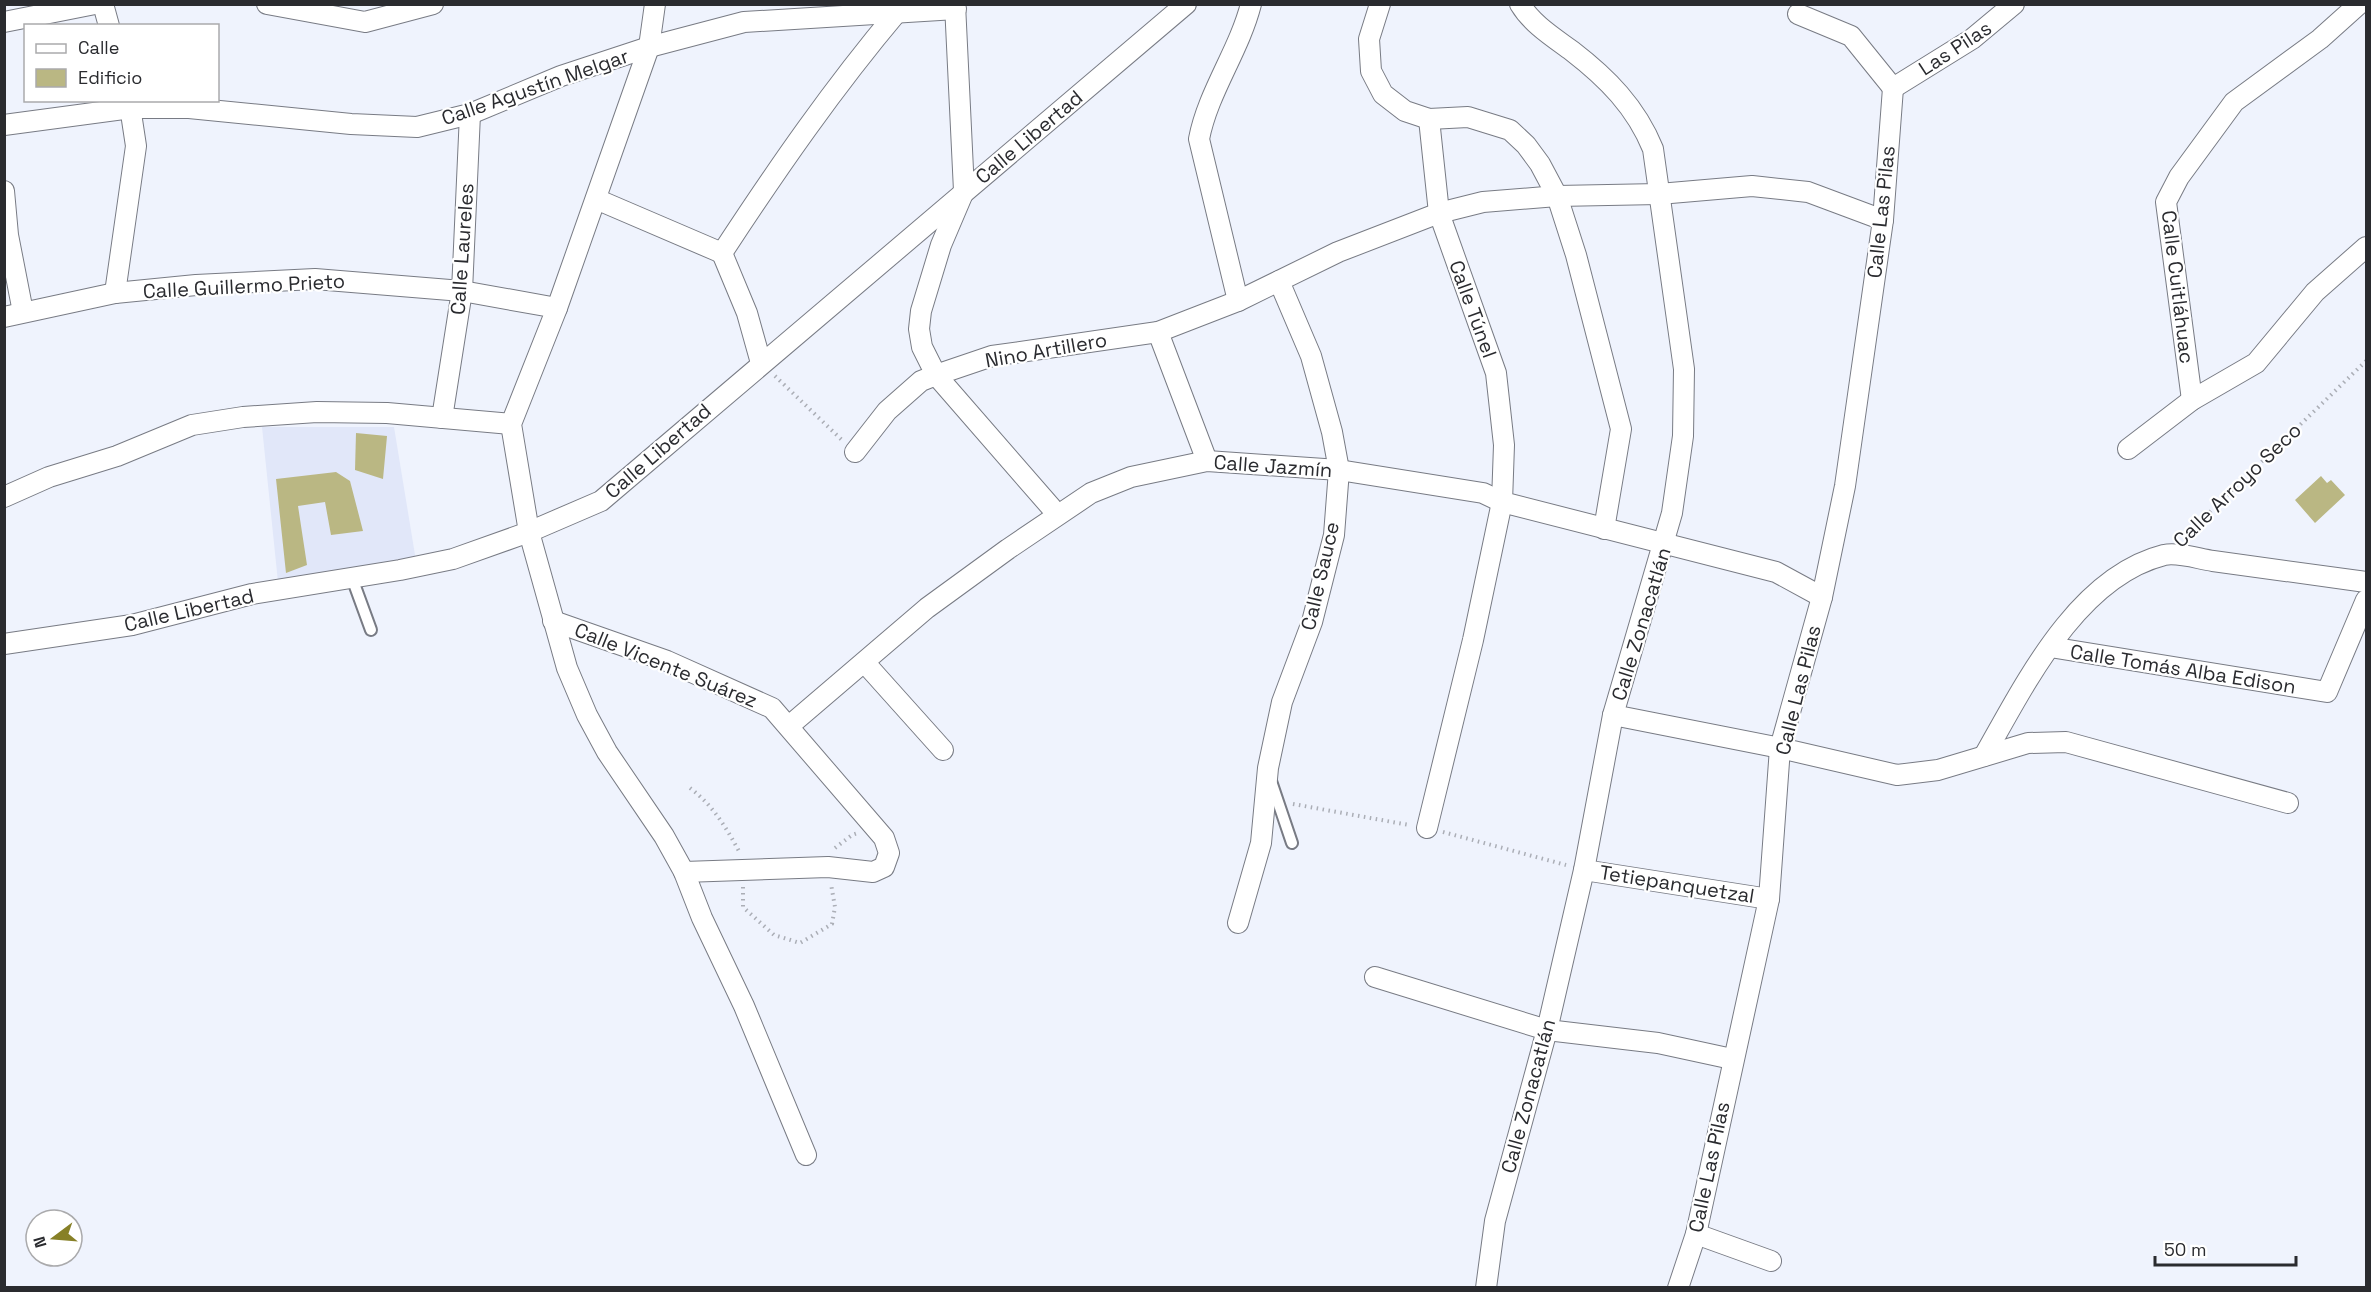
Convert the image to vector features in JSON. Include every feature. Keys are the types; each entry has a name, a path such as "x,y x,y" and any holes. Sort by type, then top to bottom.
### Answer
{"street":[{"path":"4,22 95,4"},
{"path":"104,4 109,24"},
{"path":"267,4 365,22 434,4"},
{"path":"655,4 649,47 557,308 512,424 529,532 567,668 587,715 607,752 664,836 684,872 702,918 744,1006 806,1155"},
{"path":"1161,4 1162,24"},
{"name":"Calle Libertad","path":"4,644 132,625 252,594 453,559 529,532 602,501 761,363 1186,4"},
{"path":"1238,301 1199,139 1203,121 1231,63 1251,4"},
{"path":"1380,4 1369,39 1371,71 1383,93 1405,111 1429,119 1468,117 1510,130 1540,164 1557,196 1576,255 1621,429 1604,529"},
{"name":"Calle Zonacatlán","path":"1486,1287 1495,1221 1547,1030 1584,870 1613,715 1665,543 1683,436 1684,369 1653,149 1643,124 1624,96 1575,53 1533,21 1520,4"},
{"name":"Las Pilas","path":"1893,88 1972,39 2014,4"},
{"name":"Calle Cuitláhuac","path":"2192,399 2166,202 2179,177 2234,102 2320,39 2359,4"},
{"path":"955,7 964,191 941,245 921,311 919,329 922,346 936,375 1058,513"},
{"name":"Calle Agustín Melgar","path":"4,125 130,104 351,124 417,126 470,114 561,75 649,47 744,22 955,7"},
{"path":"722,253 799,136 843,76 898,11"},
{"path":"1798,14 1851,36 1893,88"},
{"name":"Calle Las Pilas","path":"1678,1287 1696,1234 1732,1059 1769,898 1780,747 1822,597 1845,486 1883,220 1893,88"},
{"path":"115,293 136,146 130,104"},
{"name":"Calle Laureles","path":"442,418 462,291 470,114"},
{"name":"Calle Túnel","path":"1427,828 1473,640 1502,502 1504,446 1496,373 1439,213 1429,119"},
{"name":"Nino Artillero","path":"855,452 887,411 921,381 936,375 992,356 1158,332 1238,301 1338,252 1439,213 1483,202 1557,196 1659,194 1752,186 1808,192 1883,220"},
{"path":"4,191 14,315"},
{"path":"596,199 722,253 747,313 761,363"},
{"path":"2128,449 2192,399 2256,363 2315,292 2367,247"},
{"name":"Calle Guillermo Prieto","path":"14,315 115,293 196,285 315,279 462,291 557,308"},
{"name":"Calle Sauce","path":"1238,923 1261,843 1268,768 1282,702 1312,622 1334,535 1339,470 1332,432 1311,356 1279,281"},
{"path":"1158,332 1207,461"},
{"path":"4,497 49,477 117,456 192,425 243,417 317,412 387,413 512,424"},
{"name":"Calle Jazmín","path":"789,726 927,608 1058,513 1091,493 1131,477 1207,461 1339,470 1483,493 1502,502 1776,572 1822,597"},
{"path":"2166,554 2367,582"},
{"name":"Calle Arroyo Seco","path":"2050,647 2080,608 2108,583 2133,567 2166,554"},
{"name":"Calle Tomás Alba Edison","path":"1984,756 2050,647 2326,692 2367,600"},
{"name":"Calle Vicente Suárez","path":"552,616 667,661 772,708 884,838 889,853 884,867 873,872 828,867 684,872"},
{"path":"865,663 943,750"},
{"path":"1613,715 1780,747 1897,775 1938,770 2028,743 2066,742 2288,803"},
{"name":"Tetiepanquetzal","path":"1584,870 1769,898"},
{"path":"1375,977 1547,1030 1658,1043 1732,1059"},
{"path":"1696,1234 1771,1261"}],"lane":[{"path":"352,578 371,630"},
{"path":"1268,768 1292,843"}],"path":[{"name":"Calle Arroyo Seco","path":"2166,554 2367,361"},
{"path":"761,363 855,452"}],"shaded area":[{"path":"262,427 394,427 417,567 278,582"}],"building":[{"path":"356,433 387,436 383,479 355,470"},
{"path":"336,472 350,481 363,531 331,535 325,502 298,506 307,565 286,573 276,479"},
{"path":"2321,476 2327,483 2331,480 2345,495 2315,523 2295,500"}]}
